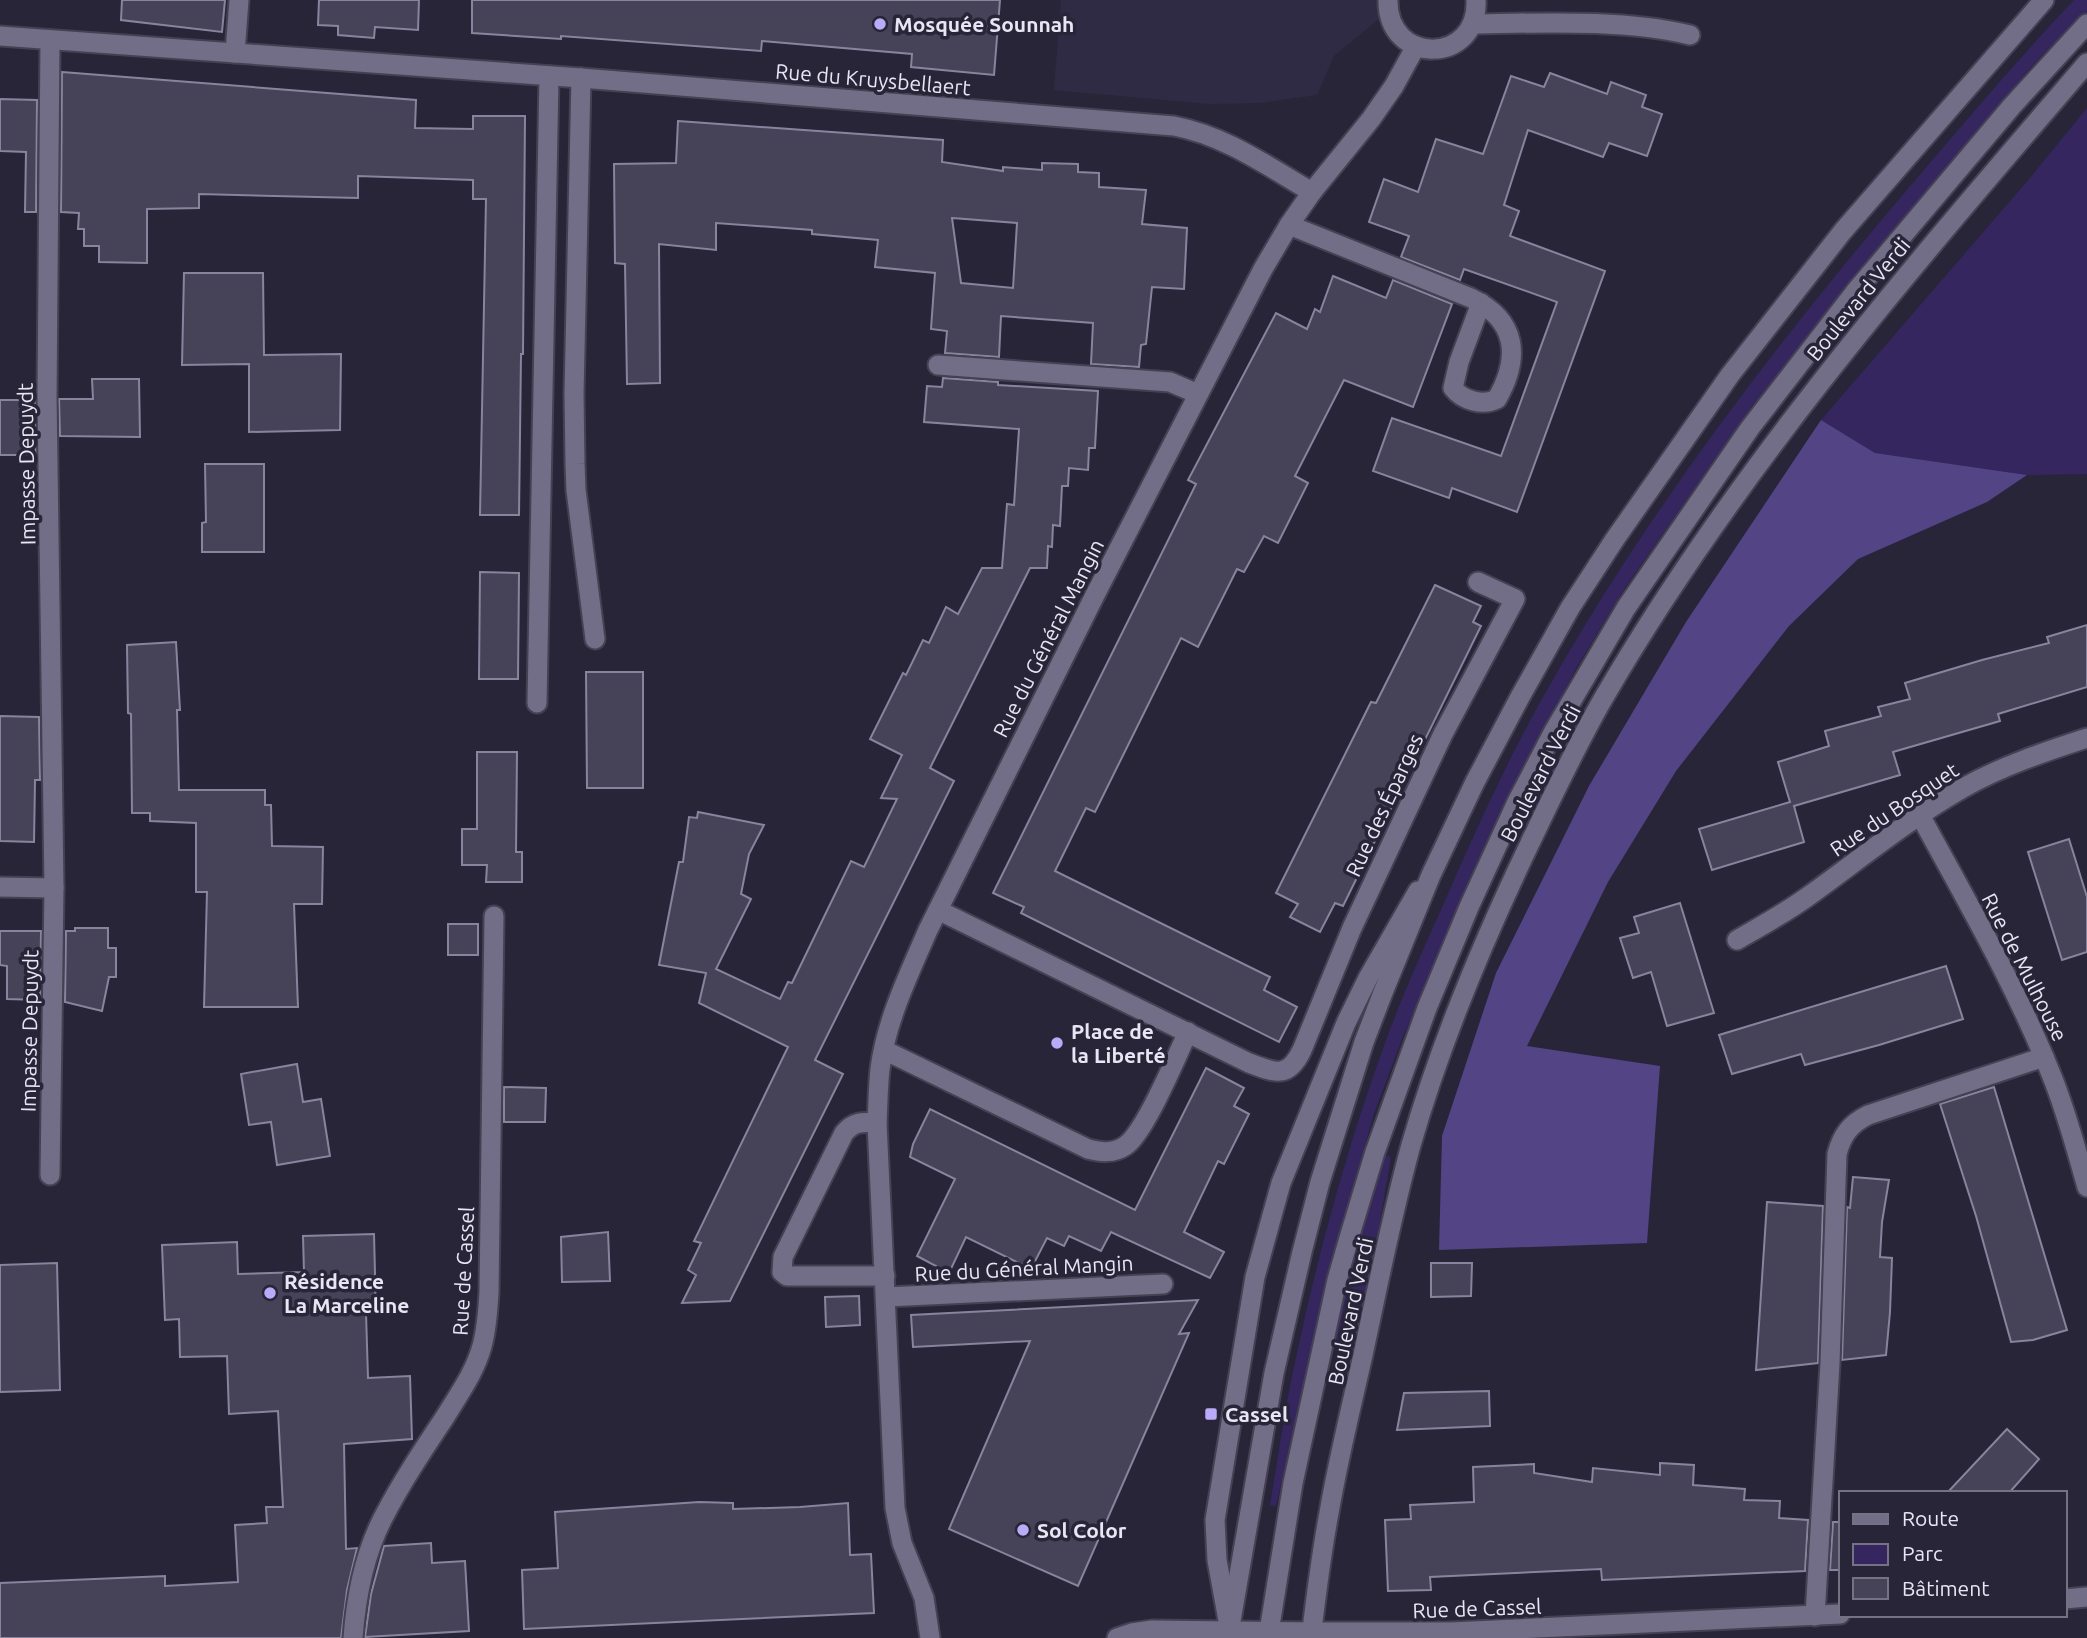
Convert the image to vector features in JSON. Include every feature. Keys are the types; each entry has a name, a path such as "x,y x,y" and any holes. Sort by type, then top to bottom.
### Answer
{"street":[{"path":"235,53 239,0"},
{"path":"1388,0 1395,30 1404,40 1429,49 1449,46 1465,35 1473,24 1476,0"},
{"path":"1229,1634 1274,1373 1314,1203 1364,1042 1392,970 1447,841 1501,732 1570,608 1730,375 1843,231 2044,0"},
{"path":"2002,48 2053,0"},
{"path":"1473,24 1630,26 1689,35"},
{"name":"Boulevard Verdi","path":"1268,1634 1293,1483 1337,1280 1349,1238 1375,1152 1427,1008 1469,907 1517,803 1554,731 1620,618 1750,428 1855,292 2012,106 2087,24"},
{"name":"Rue du Kruysbellaert","path":"0,36 581,78 1174,126 1227,142 1312,192"},
{"name":"Boulevard Verdi","path":"2012,106 2087,37"},
{"name":"Impasse Depuydt","path":"50,40 47,396 54,887 50,1175"},
{"path":"1312,192 1377,111 1416,46"},
{"name":"Boulevard Verdi","path":"1311,1635 1333,1494 1412,1143 1458,1007 1550,799 1596,710 1642,635 1775,441 1895,289 2087,62"},
{"path":"537,703 549,76"},
{"path":"581,78 573,394 576,490 595,639"},
{"name":"Rue du Général Mangin","path":"930,1638 924,1598 902,1543 896,1520 877,1124 880,1067 884,1050 906,981 938,910 1095,595 1263,269 1312,192"},
{"path":"1289,225 1481,303 1491,310 1506,328 1512,346 1509,370 1501,392 1497,399 1487,403 1468,399 1453,388 1459,362 1481,303"},
{"path":"937,365 1170,382 1198,394"},
{"name":"Rue des Éparges","path":"1188,1032 1275,1073 1286,1071 1296,1061 1352,928 1443,734 1515,599 1478,582"},
{"name":"Rue du Bosquet","path":"1737,940 1810,895 1956,792 2043,752 2087,738"},
{"name":"Rue de Mulhouse","path":"1920,815 2016,993 2066,1115 2086,1181"},
{"path":"1229,1634 1215,1546 1216,1510 1255,1277 1270,1220 1287,1167 1346,1023 1368,978 1447,841"},
{"path":"0,887 54,887"},
{"path":"884,1050 1088,1149 1103,1153 1118,1149 1135,1137 1188,1032 938,910"},
{"name":"Rue de Cassel","path":"353,1638 360,1584 381,1522 412,1467 473,1371 486,1330 489,1292 494,916"},
{"path":"1815,1616 1830,1363 1837,1154 1841,1141 1847,1130 1868,1115 2044,1057"},
{"name":"Rue du Général Mangin","path":"877,1124 861,1122 850,1126 844,1133 783,1257 782,1272 787,1276 885,1276"},
{"name":"Rue du Général Mangin","path":"886,1297 1163,1284"},
{"path":"2066,1600 2087,1597"},
{"name":"Rue de Cassel","path":"1117,1638 1152,1630 1311,1635 1438,1633 1839,1614"}],"shaded area":[{"path":"1061,0 1402,0 1334,56 1317,95 1260,103 1210,104 1054,90"},
{"path":"1821,420 1875,453 2027,475 1987,502 1858,559 1789,626 1676,771 1608,882 1527,1046 1660,1066 1647,1243 1439,1250 1442,1136 1496,973 1589,786 1686,622"}],"green space":[{"path":"2074,0 2087,0 2087,11 2038,59 1941,173 1752,406 1624,589 1575,670 1475,870 1402,1039 1374,1114 1329,1268 1276,1506 1270,1505 1290,1384 1312,1288 1332,1210 1367,1095 1416,965 1481,819 1526,728 1598,604 1727,415 1869,235 1995,87"},
{"path":"2087,108 2087,474 2027,475 1875,453 1821,420 2030,178"},
{"path":"1385,1155 1391,1157 1354,1353 1332,1348 1355,1250"}],"building":[{"path":"122,0 225,0 222,32 121,20"},
{"path":"319,0 419,0 418,30 375,27 374,38 338,35 338,26 318,25"},
{"path":"472,0 1000,0 994,75 911,67 912,54 762,41 761,51 561,36 561,39 472,33"},
{"path":"62,72 416,100 415,128 473,129 473,116 525,116 519,515 480,515 486,199 473,199 473,180 358,176 358,198 199,194 199,208 147,209 147,263 99,262 99,246 84,246 84,229 78,229 79,213 61,212"},
{"path":"1550,73 1607,94 1611,82 1646,95 1642,107 1662,114 1647,156 1609,143 1603,157 1528,130 1504,205 1519,211 1510,236 1605,271 1517,512 1452,488 1449,498 1373,471 1392,418 1501,456 1557,302 1464,269 1460,280 1401,257 1409,236 1369,222 1384,179 1418,192 1436,139 1483,154 1511,76 1544,87"},
{"path":"0,99 37,100 36,212 25,212 26,152 0,151"},
{"path":"678,121 943,140 942,162 1003,171 1003,167 1042,170 1042,163 1078,164 1078,172 1099,173 1099,187 1146,190 1142,224 1187,228 1184,289 1152,287 1146,344 1141,345 1139,367 1091,364 1093,323 1001,316 999,357 945,353 947,331 931,329 935,273 875,267 878,240 812,234 812,230 716,223 716,250 659,244 660,383 627,384 625,264 615,263 614,164 676,163","holes":["952,218 1017,223 1013,288 961,283"]},
{"path":"184,273 263,273 264,355 341,354 340,430 249,432 249,364 182,365"},
{"path":"1333,276 1386,298 1393,280 1452,304 1413,407 1344,380 1295,476 1308,483 1278,543 1264,536 1244,572 1237,569 1198,647 1181,638 1095,812 1086,808 1055,871 1270,977 1264,990 1297,1007 1279,1042 1021,913 1024,907 993,893 1196,484 1188,480 1276,313 1307,329 1315,309 1320,312"},
{"path":"943,378 998,382 998,385 1098,391 1095,448 1089,448 1088,470 1069,468 1068,486 1062,486 1060,526 1053,525 1052,547 1048,546 1047,568 1030,568 930,768 954,781 815,1060 843,1074 730,1301 682,1303 696,1275 688,1270 701,1243 694,1241 788,1047 699,1003 706,973 659,965 679,862 683,862 689,817 697,818 698,812 764,825 749,854 741,894 751,899 716,969 780,999 788,982 792,983 851,861 864,867 897,799 881,798 902,755 870,739 903,673 906,675 923,640 929,643 946,607 958,614 982,568 1002,568 1007,504 1014,505 1019,429 924,422 927,386 942,387"},
{"path":"92,379 139,379 140,437 60,436 59,399 93,399"},
{"path":"0,400 35,400 36,455 0,455"},
{"path":"205,464 264,464 264,552 202,552 202,523 206,522"},
{"path":"480,572 519,573 518,679 479,679"},
{"path":"1435,585 1481,606 1473,622 1481,626 1343,906 1335,903 1320,932 1290,917 1298,904 1276,893 1371,702 1376,703"},
{"path":"2087,625 2087,687 1998,714 2000,721 1893,752 1900,775 1794,806 1804,842 1712,870 1699,829 1790,802 1778,762 1829,746 1825,731 1881,716 1878,707 1910,699 1905,683 2049,643 2047,637"},
{"path":"176,642 180,710 177,710 179,790 265,790 265,805 271,805 272,846 323,847 322,904 294,904 298,1007 204,1007 207,892 196,892 196,823 150,821 150,813 132,813 127,645"},
{"path":"586,672 643,672 643,788 587,788"},
{"path":"0,716 39,717 40,780 35,780 34,842 0,841"},
{"path":"477,752 517,752 516,852 522,852 522,882 486,882 487,865 462,865 462,829 477,829"},
{"path":"2069,839 2087,897 2087,952 2062,960 2028,852"},
{"path":"1680,903 1714,1013 1667,1026 1651,972 1633,978 1620,938 1639,933 1634,917"},
{"path":"448,924 478,924 478,955 448,955"},
{"path":"75,928 108,928 108,948 116,948 116,977 109,977 102,1011 65,1002 66,931 75,931"},
{"path":"0,931 41,931 40,1000 7,999 7,966 0,965"},
{"path":"1946,966 1963,1019 1805,1065 1801,1054 1732,1074 1719,1035"},
{"path":"297,1064 303,1102 321,1099 330,1156 277,1165 271,1122 249,1125 241,1074"},
{"path":"1206,1068 1244,1088 1234,1106 1249,1114 1224,1164 1218,1161 1184,1232 1224,1252 1210,1278 1111,1232 1101,1251 1069,1236 1064,1246 1047,1238 1031,1269 966,1237 949,1273 917,1256 955,1179 910,1157 913,1144 930,1109 1135,1210"},
{"path":"504,1087 546,1088 545,1122 504,1122"},
{"path":"1994,1087 2067,1330 2033,1340 2011,1342 1976,1216 1940,1104"},
{"path":"1853,1177 1889,1180 1880,1257 1892,1258 1890,1312 1886,1355 1842,1360 1847,1207 1850,1208"},
{"path":"1767,1202 1823,1206 1818,1363 1756,1370"},
{"path":"608,1232 610,1281 562,1282 561,1237"},
{"path":"374,1234 376,1313 366,1313 368,1378 410,1376 412,1439 344,1444 346,1549 357,1548 347,1590 341,1638 0,1638 0,1583 165,1576 165,1586 238,1582 235,1525 267,1523 266,1507 283,1507 278,1411 229,1414 227,1356 180,1357 179,1319 165,1320 162,1245 237,1242 238,1274 304,1272 303,1236"},
{"path":"57,1263 60,1390 0,1392 0,1265"},
{"path":"1431,1263 1472,1263 1471,1296 1431,1297"},
{"path":"859,1296 860,1325 826,1327 825,1297"},
{"path":"1198,1300 1179,1334 1189,1333 1078,1586 949,1529 1030,1341 913,1347 911,1315"},
{"path":"1489,1391 1490,1426 1397,1430 1404,1393"},
{"path":"2007,1429 2039,1459 2011,1491 1949,1491"},
{"path":"1660,1463 1694,1465 1693,1485 1745,1489 1744,1500 1780,1501 1779,1518 1808,1520 1805,1571 1602,1580 1601,1569 1430,1577 1431,1590 1388,1591 1385,1520 1411,1519 1410,1505 1474,1502 1473,1467 1534,1464 1534,1473 1592,1482 1593,1468 1660,1475"},
{"path":"699,1502 733,1503 733,1509 848,1503 850,1555 871,1554 874,1613 524,1629 522,1570 558,1568 555,1512"},
{"path":"1833,1522 1839,1522 1839,1570 1830,1570"},
{"path":"431,1543 432,1563 465,1561 469,1631 365,1637 371,1594 384,1546"}],"place":[{"name":"Mosquée Sounnah","path":"880,24"},
{"name":"Place de la Liberté","path":"1057,1043"},
{"name":"Résidence La Marceline","path":"270,1293"},
{"name":"Cassel","path":"1211,1414"},
{"name":"Sol Color","path":"1023,1530"}]}
